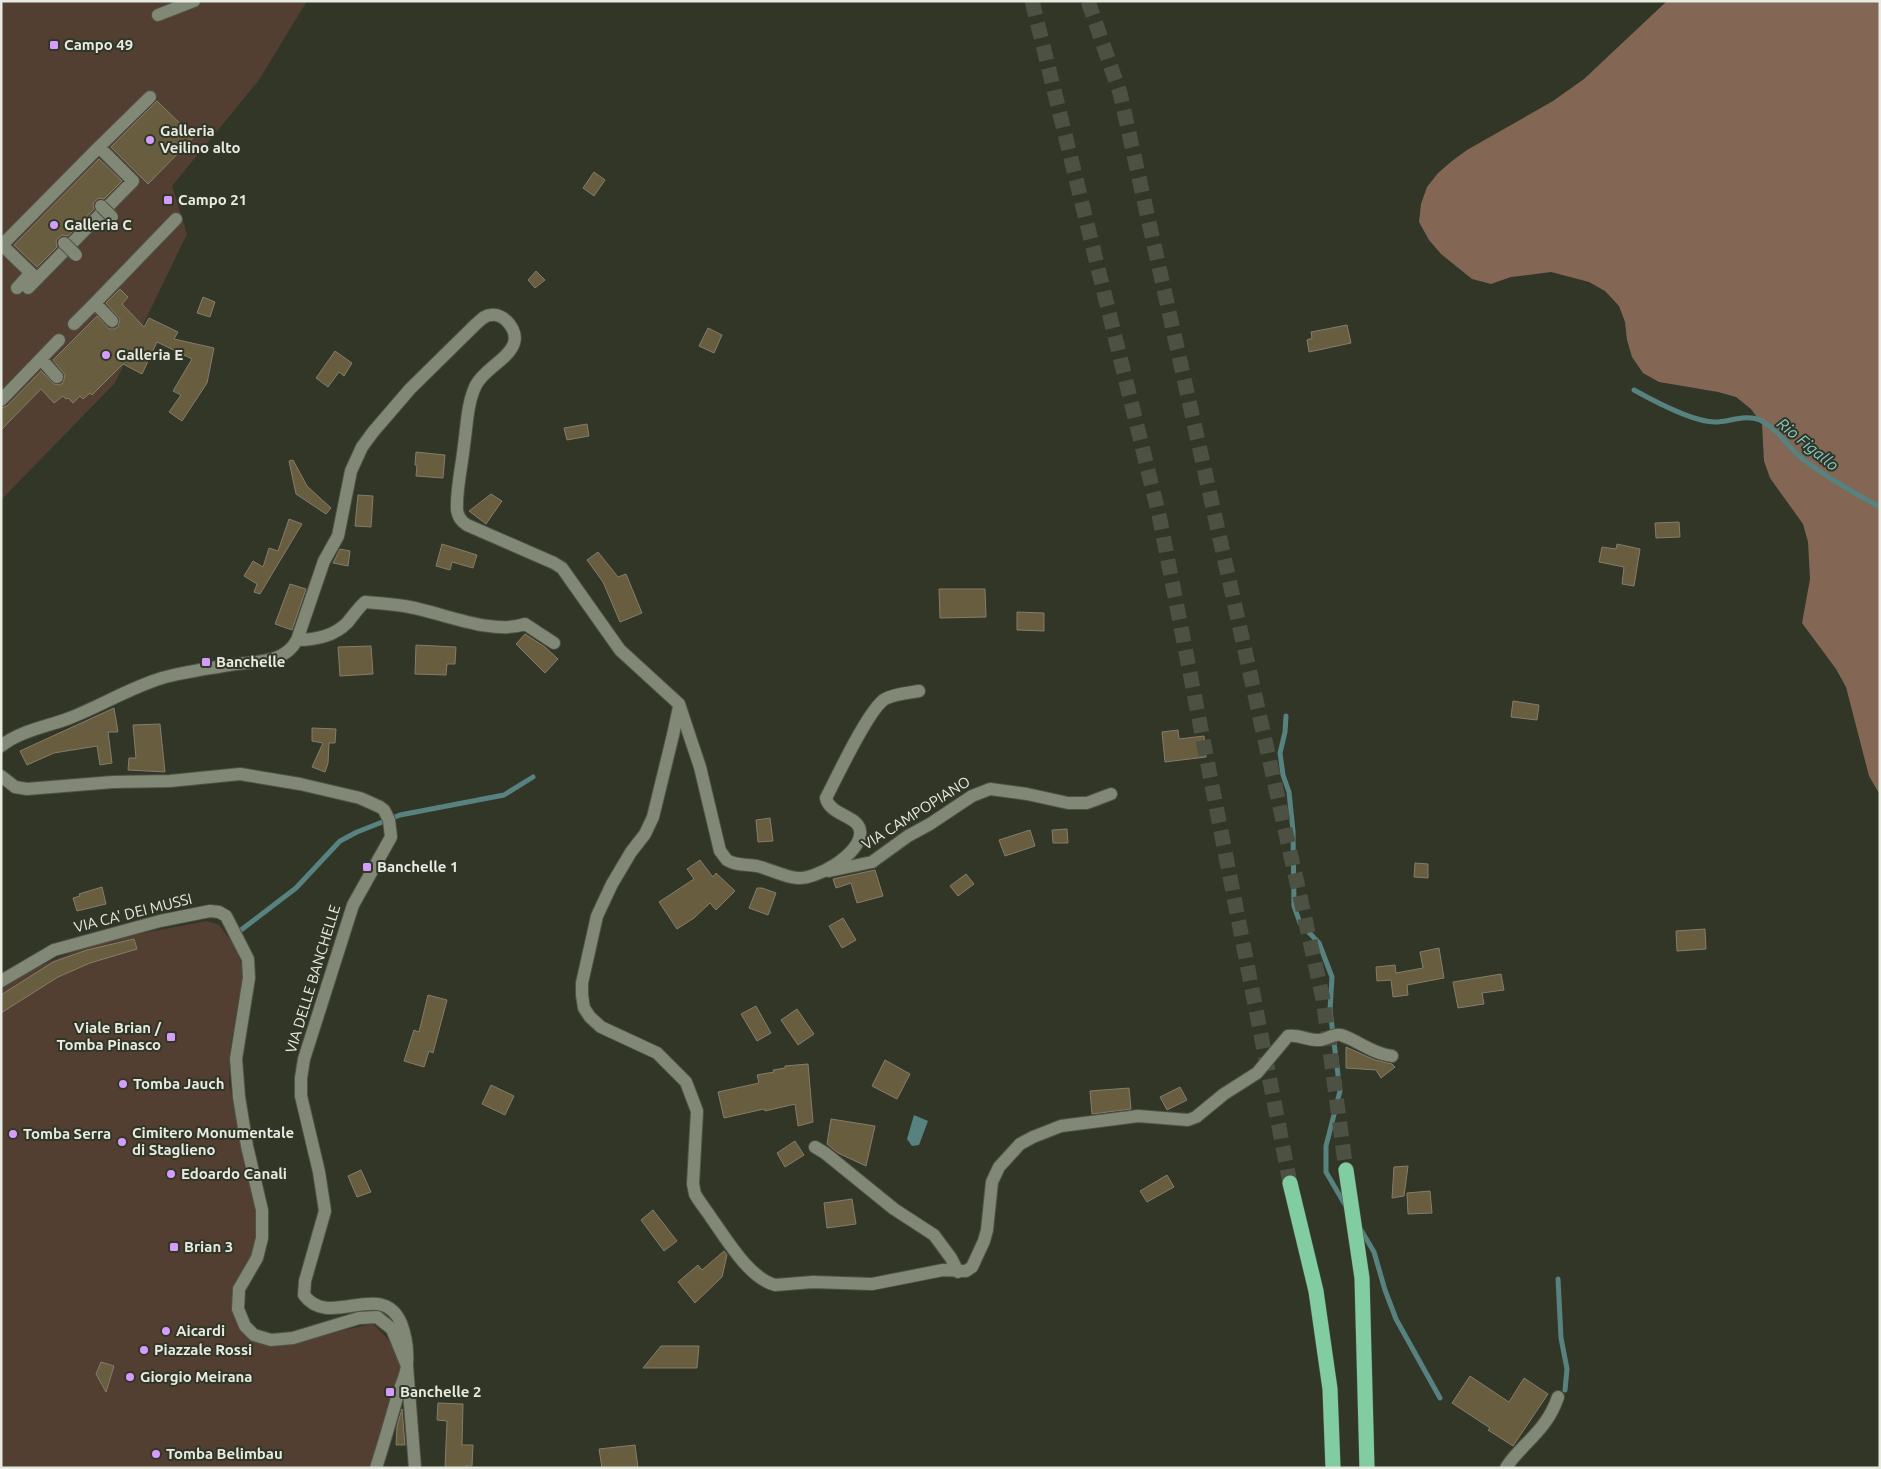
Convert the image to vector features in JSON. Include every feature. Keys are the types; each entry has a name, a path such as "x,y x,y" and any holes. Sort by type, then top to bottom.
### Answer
{"highway":[{"path":"1346,1170 1362,1278 1367,1468"},
{"path":"1290,1183 1316,1291 1330,1389 1333,1468"}],"street":[{"path":"158,15 194,1"},
{"path":"99,146 133,181 28,285 2,246 99,146 150,97"},
{"path":"101,206 112,217"},
{"path":"74,324 176,219"},
{"path":"64,243 76,255"},
{"path":"95,304 112,321"},
{"path":"1,746 22,734 68,719 162,678 240,663 270,660 280,657 294,645 324,561 338,536 351,471 362,447 410,389 475,325 484,317 492,314 507,321 512,328 515,342 511,349 483,375 475,386 468,411 457,511 459,517 467,526 562,568 620,650 679,704 653,816 645,834 631,852 612,884 597,916 582,983 584,1008 590,1017 601,1027 657,1053 686,1082 697,1111 693,1184 695,1194 742,1260 763,1280 775,1286 813,1282 872,1284 942,1270 958,1272 970,1269 980,1252 987,1230 992,1182 998,1167 1020,1144 1033,1137 1060,1126 1138,1116 1188,1120 1257,1072 1286,1038 1291,1036 1316,1041 1342,1035 1365,1045 1376,1053 1392,1056"},
{"path":"1,400 60,340"},
{"path":"41,359 57,377"},
{"path":"297,640 315,640 339,629 366,602 405,606 476,624 515,627 525,624 554,643"},
{"name":"VIA CAMPOPIANO","path":"824,872 846,856 854,848 860,836 857,824 852,819 831,809 826,798 844,763 867,721 880,702 887,698 919,691"},
{"name":"VIA CAMPOPIANO","path":"679,704 700,767 720,851 727,860 798,878 872,862 908,836 972,796 990,788 1068,803 1087,803 1111,794"},
{"name":"VIA DELLE BANCHELLE","path":"1,776 15,787 26,789 113,782 170,781 240,774 300,784 360,798 380,806 390,820 391,836 353,905 304,1059 301,1078 301,1096 320,1172 325,1212 305,1281 304,1295 309,1302 322,1308 331,1309 375,1303 386,1306 398,1317 406,1335 407,1366 376,1468"},
{"name":"VIA CA' DEI MUSSI","path":"1,981 54,950 160,921 210,911 219,912 226,916 248,959 249,978 236,1059 238,1097 246,1146 262,1210 262,1238 256,1258 239,1289 238,1309 245,1326 254,1335 271,1340 293,1338 359,1318 377,1317 392,1329 407,1366"},
{"path":"815,1147 894,1209 934,1235 951,1258 958,1272"},
{"path":"407,1366 415,1468"},
{"path":"1506,1468 1543,1427 1553,1411 1558,1397"}],"shaded area":[{"path":"1,1 307,1 259,80 172,186 187,234 115,383 1,500"},
{"path":"1667,1 1880,1 1880,795 1869,776 1846,687 1836,669 1802,623 1810,579 1808,542 1803,524 1770,478 1764,461 1762,424 1751,409 1736,397 1659,382 1643,373 1632,357 1627,340 1625,322 1619,306 1605,291 1589,282 1551,272 1511,277 1491,284 1472,279 1441,254 1429,240 1419,222 1421,204 1427,187 1438,173 1467,150 1553,101 1584,79"},
{"name":"Cimitero Monumentale di Staglieno","path":"207,921 219,925 235,946 244,971 230,1050 229,1084 256,1201 258,1225 255,1249 235,1315 277,1344 373,1324 385,1336 400,1360 399,1381 372,1468 1,1468 1,989 24,974 74,952 127,937"}],"water":[{"path":"914,1115 928,1121 919,1145 912,1146 907,1139"}],"building":[{"name":"Galleria Veilino alto","path":"157,101 194,137 148,184 111,147"},
{"name":"Galleria C","path":"99,159 122,181 104,199 99,198 95,201 93,204 94,209 68,236 62,235 58,238 56,241 57,247 37,267 14,245"},
{"path":"594,172 605,180 594,196 583,188"},
{"path":"536,271 545,280 535,288 528,280"},
{"path":"120,289 128,297 122,304 144,327 149,318 178,332 174,339 214,348 207,383 182,421 169,412 181,395 173,391 192,359 157,342 142,374 123,364 92,395 90,393 83,399 80,396 73,403 63,396 54,403 41,389 1,430 1,408 7,406 41,371 54,384 59,385 63,383 65,375 53,360 97,316 109,329 118,327 120,319 106,303"},
{"path":"203,297 215,302 210,317 197,313"},
{"path":"1347,325 1351,343 1309,352 1307,340 1312,338 1311,332"},
{"path":"708,328 722,335 714,353 699,346"},
{"path":"335,351 352,363 344,376 339,372 328,387 316,378"},
{"path":"587,424 589,436 567,440 564,428"},
{"path":"416,452 445,455 443,478 416,476"},
{"path":"293,460 307,486 331,508 326,514 296,494 289,461"},
{"path":"491,494 502,501 486,524 469,511"},
{"path":"358,495 373,496 371,527 355,526"},
{"path":"289,519 302,524 260,594 254,592 257,584 244,576 253,561 263,567 269,548 278,551"},
{"path":"1679,522 1680,537 1656,538 1655,523"},
{"path":"442,544 477,555 473,568 452,562 450,570 436,566"},
{"path":"1617,544 1640,549 1634,586 1622,584 1624,567 1599,562 1602,547 1616,549"},
{"path":"340,549 350,551 348,566 333,563"},
{"path":"598,552 618,577 626,574 642,613 620,622 603,582 587,560"},
{"path":"290,584 306,589 292,630 275,624"},
{"path":"939,589 985,589 986,617 940,618"},
{"path":"1017,612 1044,613 1044,631 1017,630"},
{"path":"525,634 545,647 558,659 545,673 516,644"},
{"path":"416,645 456,647 455,664 447,664 446,675 415,674"},
{"path":"371,646 373,674 340,676 338,647"},
{"path":"1513,701 1539,705 1537,720 1511,717"},
{"path":"114,708 118,732 108,732 112,763 100,765 97,746 54,753 27,765 20,751"},
{"path":"160,724 165,772 128,770 129,758 136,758 133,725"},
{"path":"312,728 336,729 335,743 329,743 328,763 325,772 312,767 323,743 312,741"},
{"path":"1178,730 1179,739 1204,736 1206,757 1165,762 1162,732"},
{"path":"770,818 773,841 758,842 756,820"},
{"path":"1067,829 1068,843 1053,843 1052,830"},
{"path":"1030,830 1035,846 1005,856 999,840"},
{"path":"700,860 713,877 716,873 735,891 716,910 710,903 694,918 677,929 659,902 694,879 687,869"},
{"path":"1415,863 1428,864 1428,878 1414,877"},
{"path":"875,870 883,896 857,903 851,883 836,888 833,879"},
{"path":"966,874 974,884 958,896 950,886"},
{"path":"102,887 106,904 77,911 73,898 80,896 79,894"},
{"path":"757,888 776,893 768,915 749,908"},
{"path":"843,918 856,940 842,948 829,926"},
{"path":"1705,929 1706,949 1677,951 1676,931"},
{"path":"134,939 137,949 90,963 58,977 1,1013 1,995 53,962 87,950"},
{"path":"1439,948 1444,978 1407,985 1408,995 1393,997 1391,980 1377,981 1376,967 1395,965 1396,973 1423,968 1420,952"},
{"path":"1501,974 1504,990 1482,993 1484,1004 1458,1008 1453,982"},
{"path":"428,995 447,1000 433,1053 429,1051 424,1067 404,1061 414,1030 419,1032"},
{"path":"756,1006 771,1033 757,1041 741,1014"},
{"path":"797,1009 814,1034 798,1045 781,1020"},
{"path":"1346,1047 1375,1060 1392,1064 1395,1067 1381,1078 1376,1070 1346,1068"},
{"path":"885,1060 910,1074 897,1099 872,1086"},
{"path":"808,1064 813,1122 798,1126 795,1104 724,1118 718,1092 759,1083 757,1075 774,1072 773,1070 785,1068 785,1066"},
{"path":"491,1085 514,1096 505,1115 482,1104"},
{"path":"1180,1087 1187,1100 1167,1110 1160,1097"},
{"path":"1129,1088 1131,1109 1092,1114 1090,1091"},
{"path":"831,1119 875,1126 866,1166 838,1153 827,1144"},
{"path":"795,1141 804,1155 785,1167 777,1153"},
{"path":"1408,1166 1404,1196 1392,1198 1394,1167"},
{"path":"361,1170 371,1192 357,1197 348,1176"},
{"path":"1167,1175 1174,1187 1147,1202 1140,1191"},
{"path":"1430,1191 1432,1213 1408,1214 1407,1193"},
{"path":"852,1199 856,1224 827,1228 824,1203"},
{"path":"653,1210 677,1241 664,1251 641,1220"},
{"path":"724,1251 727,1255 722,1277 695,1303 678,1282 698,1265 702,1270"},
{"path":"661,1346 699,1346 697,1368 643,1368"},
{"path":"101,1362 114,1366 106,1392 96,1374"},
{"path":"1470,1376 1509,1402 1524,1378 1548,1394 1513,1446 1452,1403"},
{"path":"438,1403 463,1404 462,1445 473,1445 472,1466 466,1466 466,1468 445,1468 447,1421 437,1420"},
{"path":"402,1409 405,1445 396,1445 397,1426"},
{"path":"635,1445 638,1468 602,1468 599,1449"}],"waterway":[{"name":"Rio Figallo","path":"1634,390 1673,410 1706,421 1720,422 1749,418 1760,420 1781,436 1799,456 1838,483 1880,507"},
{"path":"1286,716 1285,732 1280,753 1283,775 1289,792 1293,831 1294,906 1300,923 1319,943 1332,977 1330,1010 1340,1091 1326,1146 1326,1172 1347,1208"},
{"path":"241,930 296,888 340,841 357,832 400,815 504,795 533,777"},
{"path":"1361,1230 1374,1252 1396,1319 1440,1398"},
{"path":"1558,1279 1561,1338 1567,1369 1565,1390"}],"tunnel":[{"path":"1032,1 1159,515 1290,1183"},
{"path":"1088,1 1120,93 1323,999 1346,1170"}],"place":[{"name":"Campo 49","path":"54,45"},
{"name":"Galleria Veilino alto","path":"150,140"},
{"name":"Campo 21","path":"168,200"},
{"name":"Galleria C","path":"54,225"},
{"name":"Galleria E","path":"106,355"},
{"name":"Banchelle","path":"206,662"},
{"name":"Banchelle 1","path":"367,867"},
{"name":"Viale Brian / Tomba Pinasco","path":"171,1037"},
{"name":"Tomba Jauch","path":"123,1084"},
{"name":"Tomba Serra","path":"13,1134"},
{"name":"Cimitero Monumentale di Staglieno","path":"122,1142"},
{"name":"Edoardo Canali","path":"171,1174"},
{"name":"Brian 3","path":"174,1247"},
{"name":"Aicardi","path":"166,1331"},
{"name":"Piazzale Rossi","path":"144,1350"},
{"name":"Giorgio Meirana","path":"130,1377"},
{"name":"Banchelle 2","path":"390,1392"},
{"name":"Tomba Belimbau","path":"156,1454"}]}
